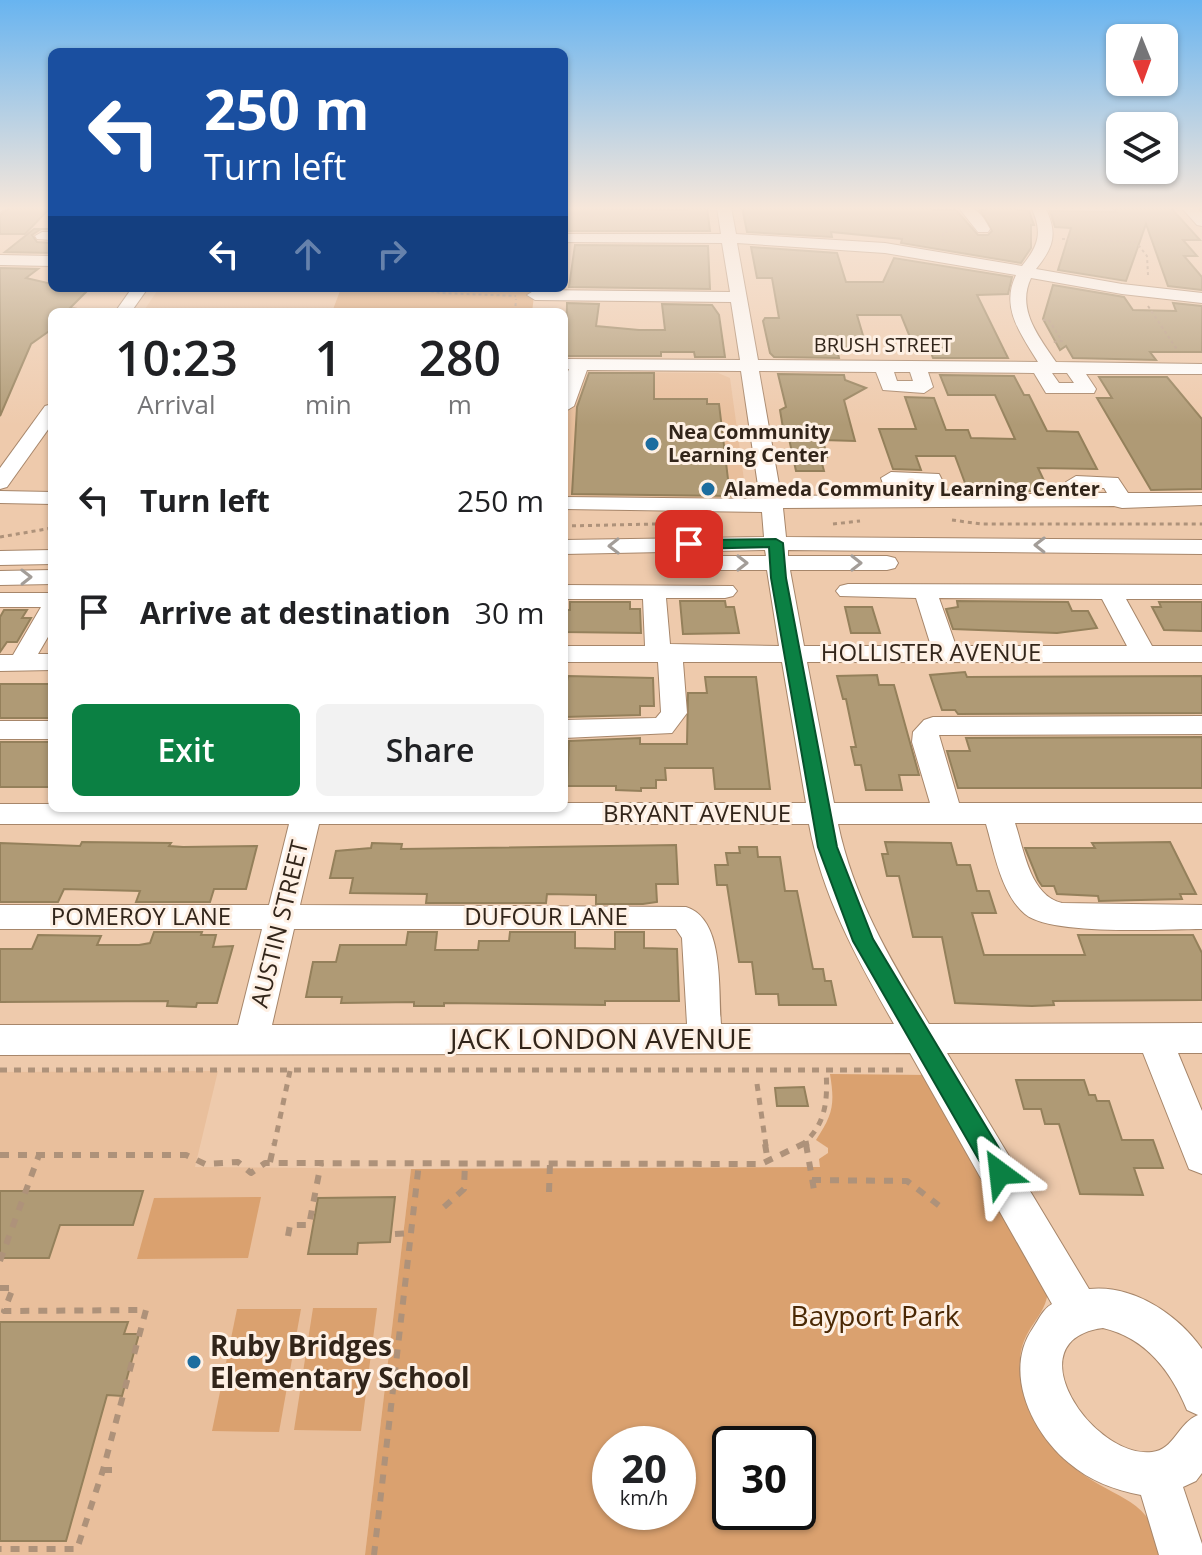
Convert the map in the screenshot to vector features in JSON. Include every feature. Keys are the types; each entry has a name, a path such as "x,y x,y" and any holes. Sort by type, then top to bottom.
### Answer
{"street":[{"path":"735,280 793,652 828,847 863,941 1079,1312"},
{"path":"1024,280 1016,295 1017,305 1048,362 1053,389 1087,389 1073,368 1202,369"},
{"path":"1065,280 1107,288 1202,298"},
{"path":"535,295 737,297"},
{"name":"BRUSH STREET","path":"572,364 883,367 890,386 924,387 917,367 1048,362"},
{"path":"568,385 572,364"},
{"path":"0,483 48,416"},
{"path":"0,497 48,498"},
{"path":"568,503 900,502 945,511 1084,502 1202,499"},
{"path":"568,547 1202,562"},
{"path":"568,565 777,553 1202,547"},
{"path":"0,558 48,557"},
{"path":"0,578 48,577"},
{"path":"568,592 725,591"},
{"path":"848,591 1202,592"},
{"path":"925,591 946,653"},
{"path":"568,729 663,727 674,713 654,592"},
{"path":"1110,592 1144,654"},
{"path":"0,600 48,600"},
{"path":"10,663 48,614"},
{"name":"HOLLISTER AVENUE","path":"568,654 1202,654"},
{"path":"10,663 48,662"},
{"path":"948,814 926,742 926,732 933,726 1202,725"},
{"path":"0,730 48,730"},
{"name":"BRYANT AVENUE","path":"0,814 205,812"},
{"name":"AUSTIN STREET","path":"251,1040 308,812"},
{"name":"BRYANT AVENUE","path":"479,812 1202,813"},
{"path":"997,814 1024,888 1033,903 1042,909 1062,915 1202,917"},
{"name":"POMEROY LANE","path":"0,917 282,917"},
{"name":"DUFOUR LANE","path":"282,917 686,919 698,935 705,1039"},
{"path":"1155,1038 1202,1157"},
{"name":"JACK LONDON AVENUE","path":"0,1040 1202,1038"},
{"path":"1201,1389 1185,1358 1172,1342 1148,1324 1126,1313 1103,1309 1079,1312 1057,1325 1044,1347 1042,1374 1053,1412 1072,1438 1097,1458 1124,1471 1157,1474 1184,1462 1198,1446 1202,1435"},
{"path":"1157,1474 1182,1555"}],"path":[{"path":"431,292 516,296"},
{"path":"1147,304 1150,314 1182,357"},
{"path":"1034,319 1049,320 1062,341 1048,343 1048,362"},
{"path":"945,511 981,524 1202,524"},
{"path":"827,525 873,519"},
{"path":"0,537 48,529"},
{"path":"0,1070 939,1070"},
{"path":"269,1163 290,1071"},
{"path":"0,1155 186,1155 205,1164 238,1162 251,1173 269,1163 768,1162 786,1156 806,1141 827,1111 826,1071"},
{"path":"757,1084 768,1162"},
{"path":"806,1141 814,1190"},
{"path":"0,1261 39,1155"},
{"path":"288,1236 290,1225 309,1225 321,1163"},
{"path":"374,1555 419,1163"},
{"path":"444,1207 464,1189 465,1163"},
{"path":"549,1192 550,1163"},
{"path":"812,1180 907,1181 941,1207"},
{"path":"395,1234 411,1233"},
{"path":"0,1288 13,1288 4,1311 146,1310 103,1470 77,1549 0,1549"},
{"path":"103,1470 116,1470"}],"shaded area":[{"path":"156,292 340,292 334,308 146,308"},
{"name":"Nea Community Learning Center","path":"568,372 718,373 730,378 748,509 568,510"},
{"name":"Ruby Bridges Elementary School","path":"218,1071 195,1167 411,1169 365,1555 0,1555 0,1072"}],"green space":[{"path":"340,292 534,292 532,308 334,308"},
{"name":"Bayport Park","path":"830,1074 929,1075 1048,1289 1043,1309 1023,1343 1021,1354 1022,1387 1035,1422 1056,1451 1070,1464 1141,1511 1155,1530 1163,1555 365,1555 411,1169 820,1167 819,1159 828,1153 828,1148 816,1140 826,1123 832,1102"},
{"path":"261,1197 248,1258 137,1259 154,1198"},
{"path":"313,1308 377,1308 361,1431 294,1430"},
{"path":"237,1309 301,1309 279,1432 212,1431"}],"building":[{"path":"0,280 48,283 48,292 86,292 70,308 48,308 48,332 31,344 0,416"},
{"path":"570,280 710,280 710,289 569,287"},
{"path":"772,280 883,282 884,280 1011,280 1008,294 977,295 1008,358 933,358 930,350 914,347 901,315 857,315 867,349 837,349 839,358 774,357 770,353 763,321 765,318 779,318"},
{"path":"1166,280 1202,280 1202,290 1168,286"},
{"path":"1053,285 1124,297 1133,310 1176,311 1173,303 1202,306 1202,352 1150,352 1156,360 1073,358 1066,346 1060,350 1043,319"},
{"path":"567,303 599,304 596,326 665,330 662,304 712,305 719,315 725,357 695,357 694,352 661,352 661,356 568,356"},
{"name":"Nea Community Learning Center","path":"589,373 654,373 654,399 707,399 707,404 719,404 730,496 572,494 577,407"},
{"path":"778,374 844,375 845,380 866,388 844,400 855,441 823,440 827,457 820,456 824,471 796,471 788,434 784,434 780,410 786,407"},
{"path":"940,375 1014,376 1024,395 1029,395 1047,431 1078,432 1097,469 1038,468 1049,491 968,491 955,456 916,456 921,470 893,469 879,429 916,429 905,397 934,398 946,430 968,430 971,438 1015,439 995,395 948,395"},
{"path":"1099,377 1167,377 1202,419 1202,489 1151,490 1097,398 1112,398"},
{"path":"680,601 725,601 726,607 734,607 739,633 683,634"},
{"path":"957,601 1068,602 1072,611 1088,611 1097,628 1057,633 953,629 946,609 958,607"},
{"path":"570,602 630,602 630,609 640,609 641,633 568,632"},
{"path":"1159,602 1202,602 1202,631 1164,630 1152,607 1161,607"},
{"path":"845,607 872,607 880,633 851,633"},
{"path":"4,610 27,610 22,618 31,618 17,642 7,642 0,652 0,617"},
{"path":"965,672 967,677 1202,676 1202,713 958,714 955,710 942,710 930,675"},
{"path":"877,675 879,685 894,685 919,775 899,775 902,790 866,790 861,765 855,765 851,747 856,747 846,699 843,699 837,676"},
{"path":"568,676 653,678 654,706 640,706 640,715 568,717"},
{"path":"705,677 756,677 770,789 715,789 713,768 665,768 666,780 656,780 656,788 641,788 641,791 616,790 616,786 568,786 569,741 640,738 640,744 687,744 688,693 707,693"},
{"path":"0,684 48,684 48,718 0,718"},
{"path":"1202,737 1202,788 958,788 947,751 970,751 966,738"},
{"path":"0,742 48,742 48,787 0,787"},
{"path":"82,842 171,843 169,846 183,847 257,846 246,889 214,889 210,902 136,902 140,891 64,889 58,902 0,902 0,843 80,846"},
{"path":"885,842 951,843 957,865 970,865 977,891 989,891 996,913 972,913 984,955 1085,955 1078,935 1193,935 1202,953 1202,1000 1053,1001 1054,1005 1032,1006 955,1003 942,937 913,937 899,876 887,876 882,854 888,854"},
{"path":"1170,842 1196,894 1180,894 1182,899 1099,901 1098,896 1057,894 1054,886 1042,886 1025,848 1095,848 1092,843"},
{"path":"372,843 402,844 401,849 676,845 678,884 656,884 657,902 643,904 596,904 596,895 547,894 546,903 426,903 427,894 350,893 353,878 330,878 336,851 371,848"},
{"path":"739,847 757,847 758,857 780,857 785,891 797,891 813,969 823,969 825,981 831,981 836,1005 779,1005 778,994 756,994 752,962 739,962 727,885 717,885 715,865 728,865 726,853 740,853"},
{"path":"154,932 202,932 201,935 216,935 213,947 233,946 217,1003 197,1003 196,1007 167,1006 168,1001 0,1002 0,949 32,949 38,935 101,936 97,945 139,945 150,943"},
{"path":"408,932 437,932 435,950 478,950 479,941 509,941 510,932 575,932 575,948 615,949 615,932 644,932 644,948 677,949 679,1001 605,1001 605,1005 444,1003 444,1006 414,1006 414,1002 341,1003 342,997 306,997 313,962 336,962 340,945 406,945"},
{"path":"1016,1080 1084,1080 1089,1095 1095,1095 1097,1101 1109,1101 1122,1140 1153,1140 1163,1168 1134,1168 1143,1195 1080,1194 1059,1124 1045,1124 1041,1109 1024,1109"},
{"path":"804,1087 808,1106 777,1106 775,1088"},
{"path":"0,1191 143,1191 133,1225 60,1225 49,1258 0,1258"},
{"path":"395,1197 390,1242 358,1243 357,1254 308,1254 318,1198"},
{"path":"0,1322 128,1322 124,1334 139,1334 122,1396 107,1395 66,1541 0,1541"}],"place":[{"name":"Nea Community Learning Center","path":"652,444"},
{"name":"Alameda Community Learning Center","path":"708,489"},
{"name":"Ruby Bridges Elementary School","path":"194,1362"}],"route":[{"path":"689,544 776,543 779,578 828,847 863,941 1000,1173"}]}
